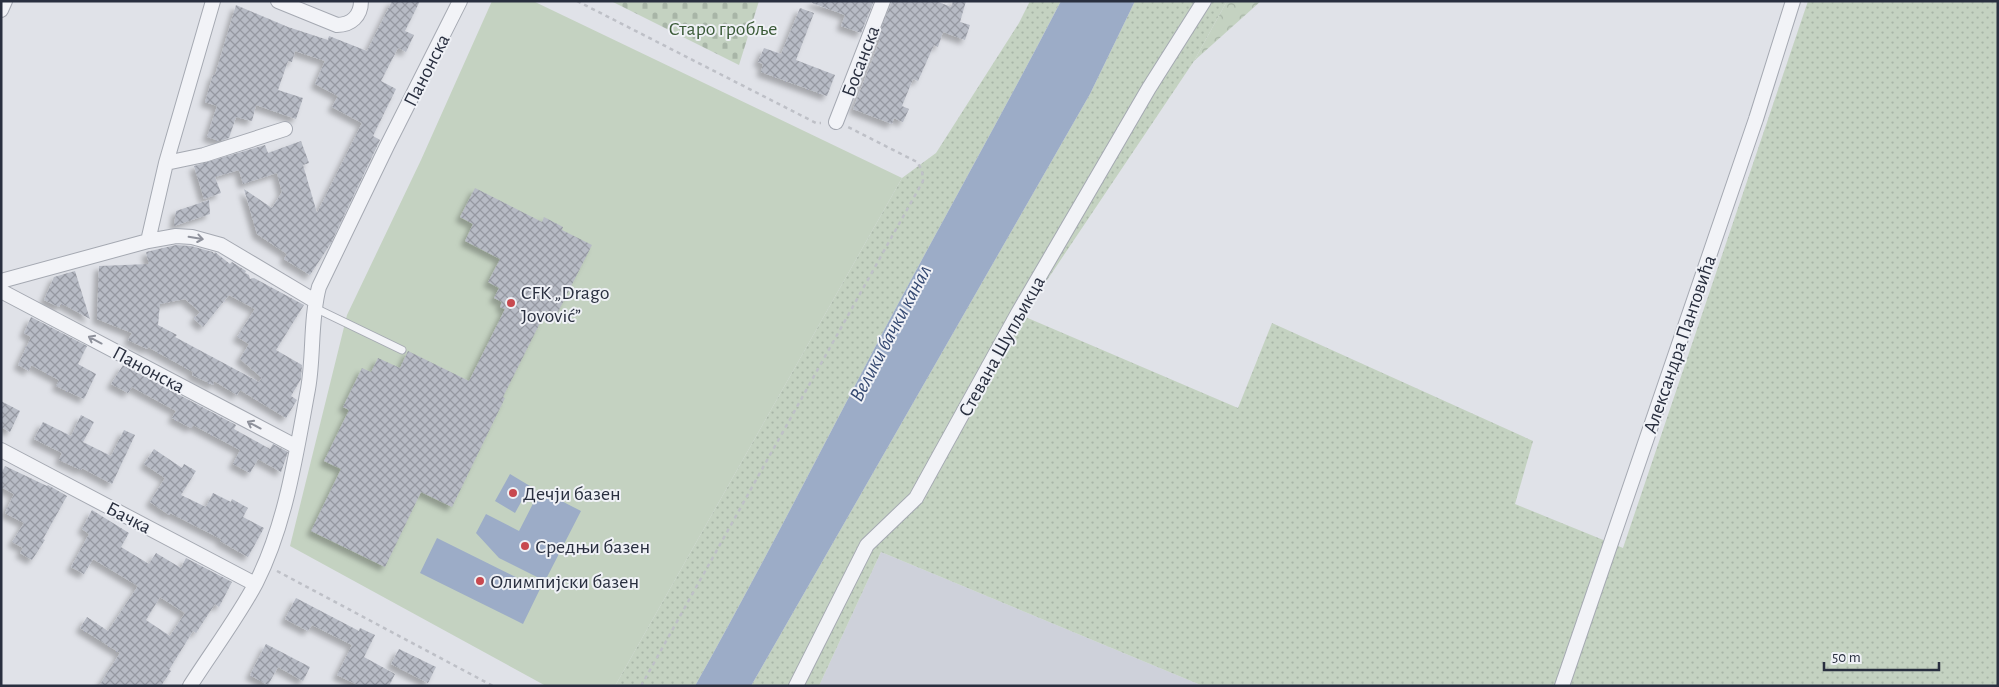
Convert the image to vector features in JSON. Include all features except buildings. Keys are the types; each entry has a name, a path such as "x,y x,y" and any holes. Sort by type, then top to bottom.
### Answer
{"street":[{"path":"1,10 5,1"},
{"path":"148,241 166,164 213,1"},
{"path":"278,1 337,25 346,24 354,19 360,12 361,1"},
{"name":"Панонска","path":"190,686 255,584 278,528 297,447 311,373 315,305 319,287 460,1"},
{"name":"Босанска","path":"836,122 883,1"},
{"name":"Стевана Шупљикца","path":"796,686 867,545 916,498 1028,296 1149,88 1204,1"},
{"name":"Александра Пантовића","path":"1562,686 1748,143 1793,1"},
{"path":"166,164 204,155 286,129"},
{"path":"1,281 148,241 176,236 192,237 213,242 315,305"},
{"name":"Панонска","path":"1,291 297,447"},
{"name":"Бачка","path":"1,450 255,584"}],"lane":[{"path":"315,305 402,350"}],"path":[{"path":"577,1 816,123 836,122 917,162 922,170 923,181 641,686"},
{"path":"264,564 493,686"}],"shaded area":[{"path":"881,552 1203,686 819,686"}],"green space":[{"path":"492,1 533,1 902,178 615,686 546,686 290,546 347,315 421,160"},
{"name":"Старо гробље","path":"611,1 759,1 739,65"},
{"path":"1030,1 1061,1 695,686 615,686 902,178 936,153 1019,23"},
{"path":"1135,1 1227,1 1194,61 1023,316 1238,408 1272,323 1533,441 1515,504 1623,548 1808,1 1998,1 1998,686 1203,686 881,552 819,686 751,686 1090,94"},
{"path":"1227,1 1261,1 1194,61"}],"water":[{"name":"Велики бачки канал","path":"1061,1 1135,1 1090,94 751,686 695,686 882,334"},
{"name":"Дечји базен","path":"510,474 530,486 515,513 495,501"},
{"name":"Средњи базен","path":"540,490 581,511 545,581 499,558 476,533 486,514 519,531"},
{"name":"Олимпијски базен","path":"437,538 540,589 523,624 420,573"}],"place":[{"name":"CFK „Drago Jovović”","path":"511,303"},
{"name":"Дечји базен","path":"513,493"},
{"name":"Средњи базен","path":"525,546"},
{"name":"Олимпијски базен","path":"480,581"}]}
